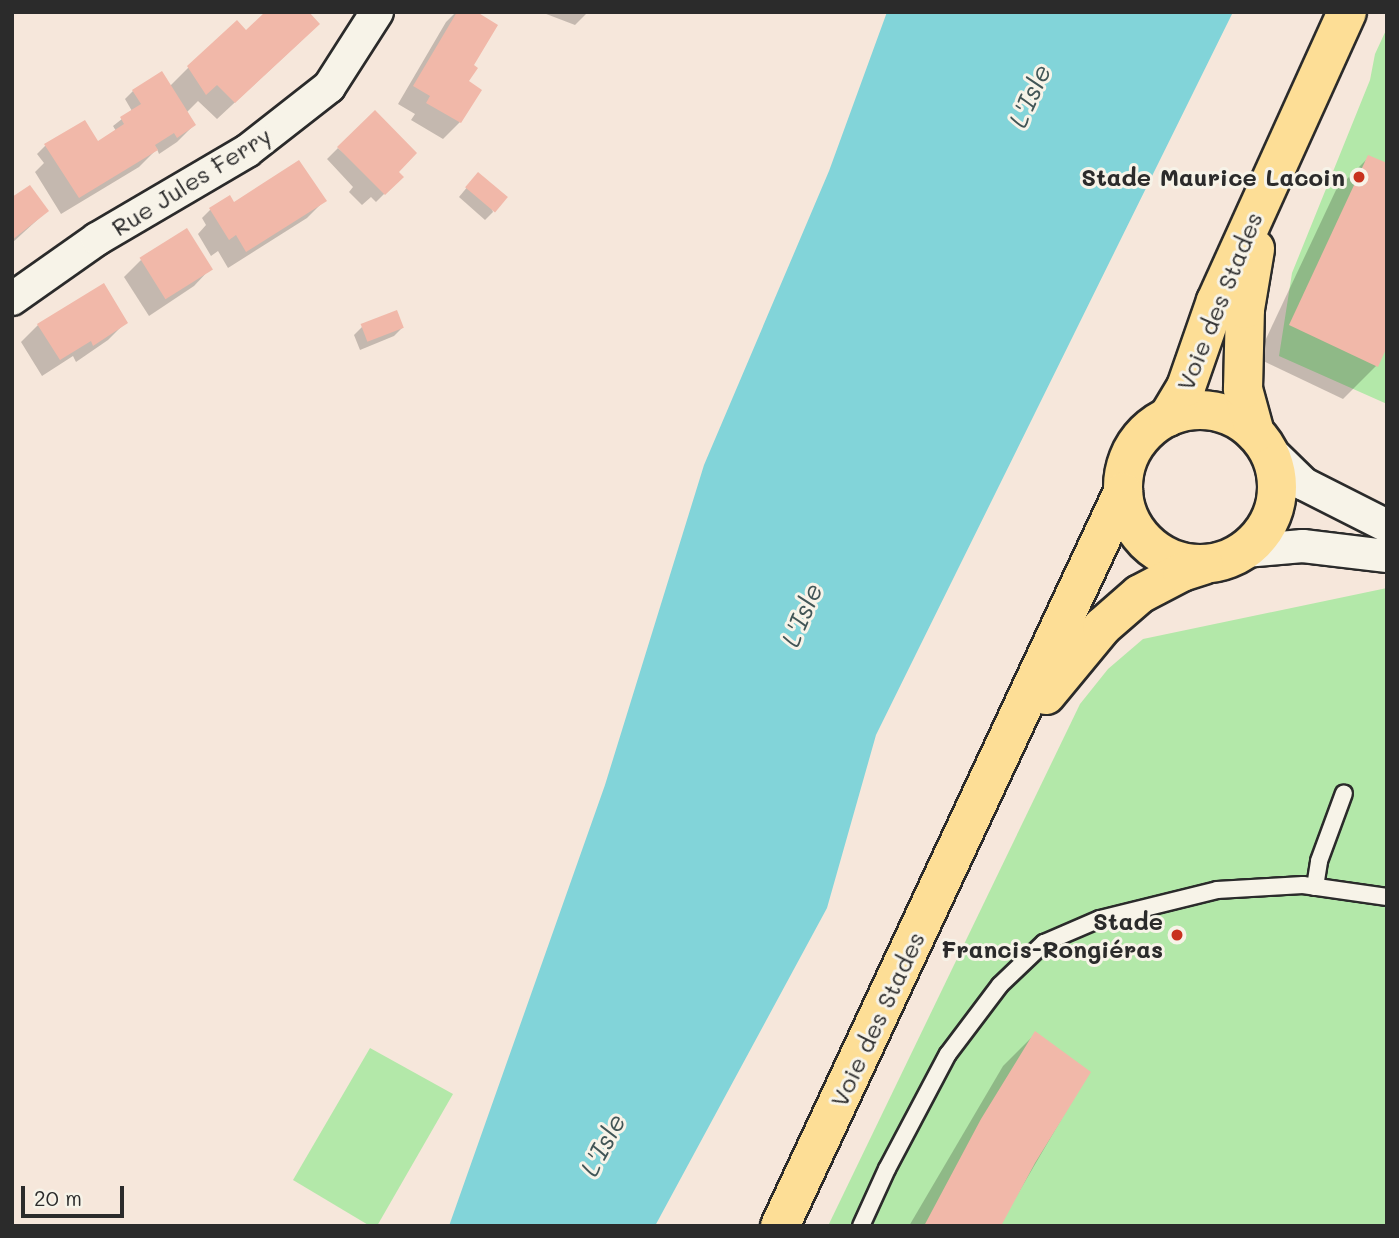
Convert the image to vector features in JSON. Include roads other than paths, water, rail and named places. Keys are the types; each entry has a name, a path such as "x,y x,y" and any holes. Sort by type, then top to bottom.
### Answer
{"main road":[{"name":"Voie des Stades","path":"1168,417 1186,387 1216,301 1347,12"},
{"name":"Voie des Stades","path":"1262,441 1243,389 1245,309 1267,185"},
{"path":"1191,411 1214,411 1237,419 1262,441 1276,471 1278,493 1273,516 1261,535 1245,551 1204,565 1180,562 1159,552 1141,536 1128,515 1123,492 1130,456 1152,426 1168,417 1191,411"},
{"name":"Voie des Stades","path":"780,1226 1123,492"},
{"name":"Voie des Stades","path":"992,775 1053,686 1102,627 1140,593 1182,572 1204,565"}],"street":[{"name":"Rue Jules Ferry","path":"12,299 97,239 247,151 329,87 377,12"},
{"path":"1262,441 1304,484 1387,526"},
{"path":"1245,551 1303,546 1387,556"}],"lane":[{"path":"1314,887 1319,861 1344,793"},
{"path":"861,1226 887,1169 948,1054 1000,985 1044,943 1100,919 1217,890 1314,887 1387,897"}],"water":[{"name":"L'Isle","path":"887,12 1233,12 876,735 827,908 655,1226 449,1226 605,785 704,465 829,171"}],"place":[{"name":"Stade Maurice Lacoin","path":"1359,177"},
{"name":"Stade Francis-Rongiéras","path":"1177,935"}]}
